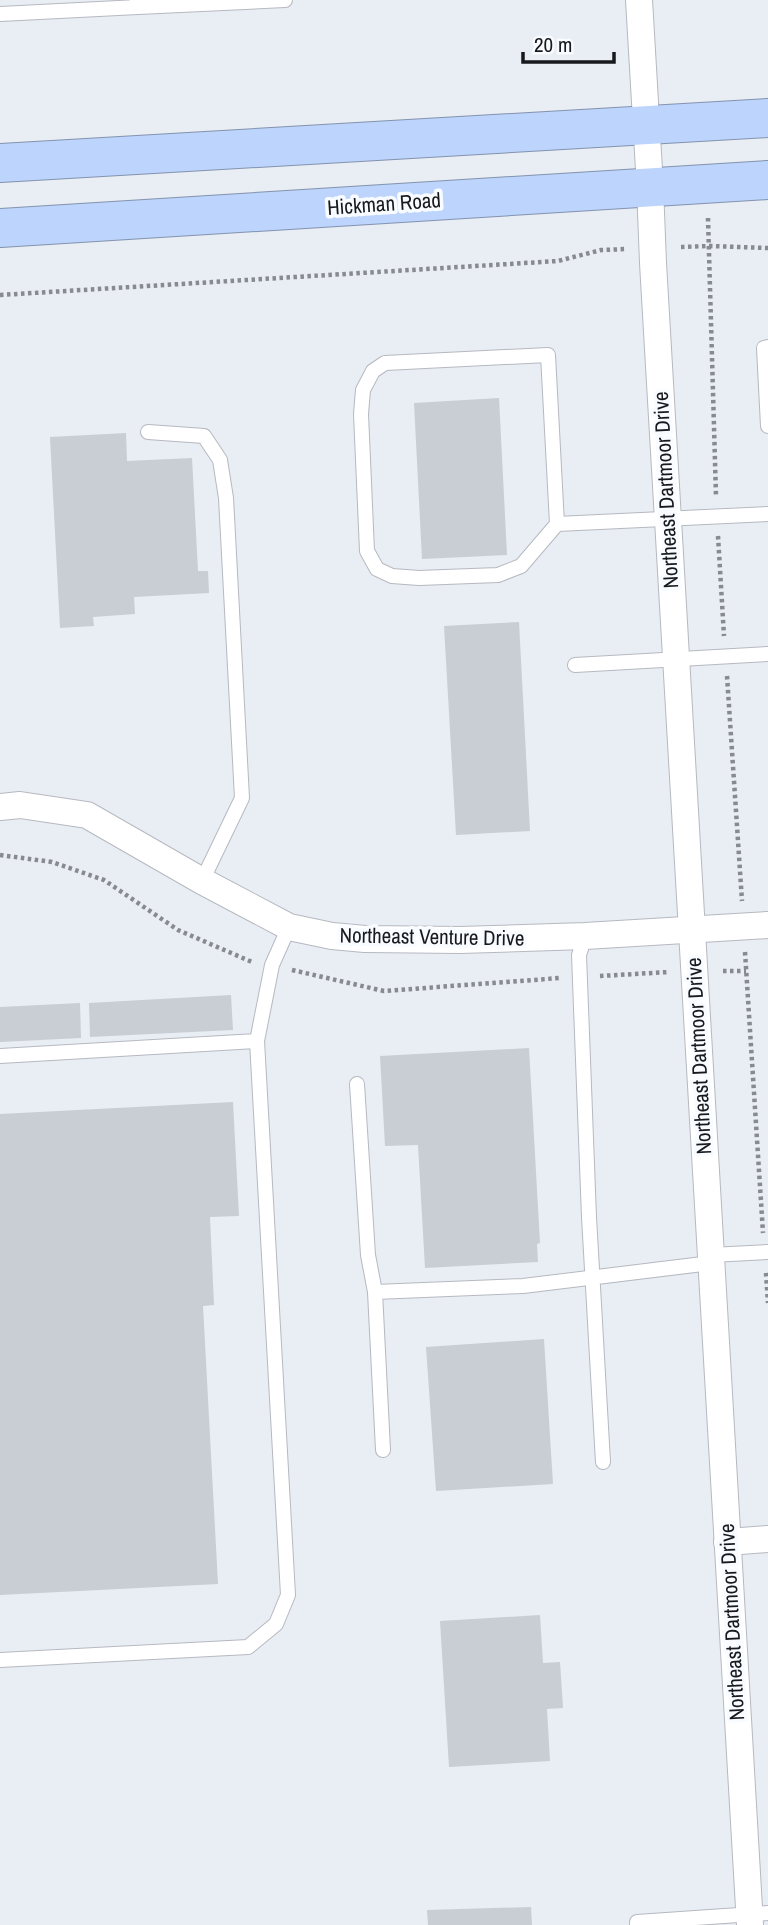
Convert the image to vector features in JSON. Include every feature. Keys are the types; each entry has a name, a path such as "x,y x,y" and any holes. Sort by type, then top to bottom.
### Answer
{"highway":[{"path":"0,163 768,118"},
{"name":"Hickman Road","path":"0,228 768,180"}],"street":[{"name":"Northeast Dartmoor Drive","path":"639,0 727,1542 756,1918"},
{"name":"Northeast Venture Drive","path":"0,807 20,805 87,815 289,927 332,936 460,940 756,926"},
{"path":"727,1542 768,1539"}],"lane":[{"path":"0,15 138,3 285,0"},
{"path":"768,347 764,348 768,426"},
{"path":"557,524 548,355 385,363 373,371 363,390 361,414 368,551 377,569 392,576 419,578 498,575 520,566 557,524 768,514"},
{"path":"148,432 204,436 220,460 226,498 242,798 202,881"},
{"path":"575,665 768,654"},
{"path":"0,1660 248,1647 276,1624 288,1595 257,1041 272,965 289,927"},
{"path":"585,936 579,956 592,1278 603,1462"},
{"path":"0,1056 257,1041"},
{"path":"357,1084 368,1255 375,1292 383,1450"},
{"path":"375,1292 523,1286 766,1252"},
{"path":"637,1925 637,1922 756,1918"}],"path":[{"path":"707,184 716,516 725,656 756,926 768,1303"},
{"path":"0,296 558,261 601,250 709,246 768,248"}],"building":[{"path":"499,398 507,555 422,559 414,403"},
{"path":"126,433 127,461 192,458 198,571 208,571 209,593 134,597 135,614 93,617 94,626 60,628 50,437"},
{"path":"519,622 530,831 456,835 444,626"},
{"path":"231,995 233,1030 90,1037 89,1003"},
{"path":"80,1003 81,1038 0,1042 0,1007"},
{"path":"529,1048 540,1243 537,1244 538,1262 425,1268 418,1145 385,1146 380,1056"},
{"path":"233,1102 239,1216 210,1217 214,1305 203,1306 218,1584 0,1595 0,1114"},
{"path":"544,1339 553,1484 436,1491 426,1347"},
{"path":"540,1615 543,1663 560,1662 563,1708 547,1709 550,1761 449,1767 440,1621"},
{"path":"531,1907 532,1925 428,1925 427,1910"}]}
